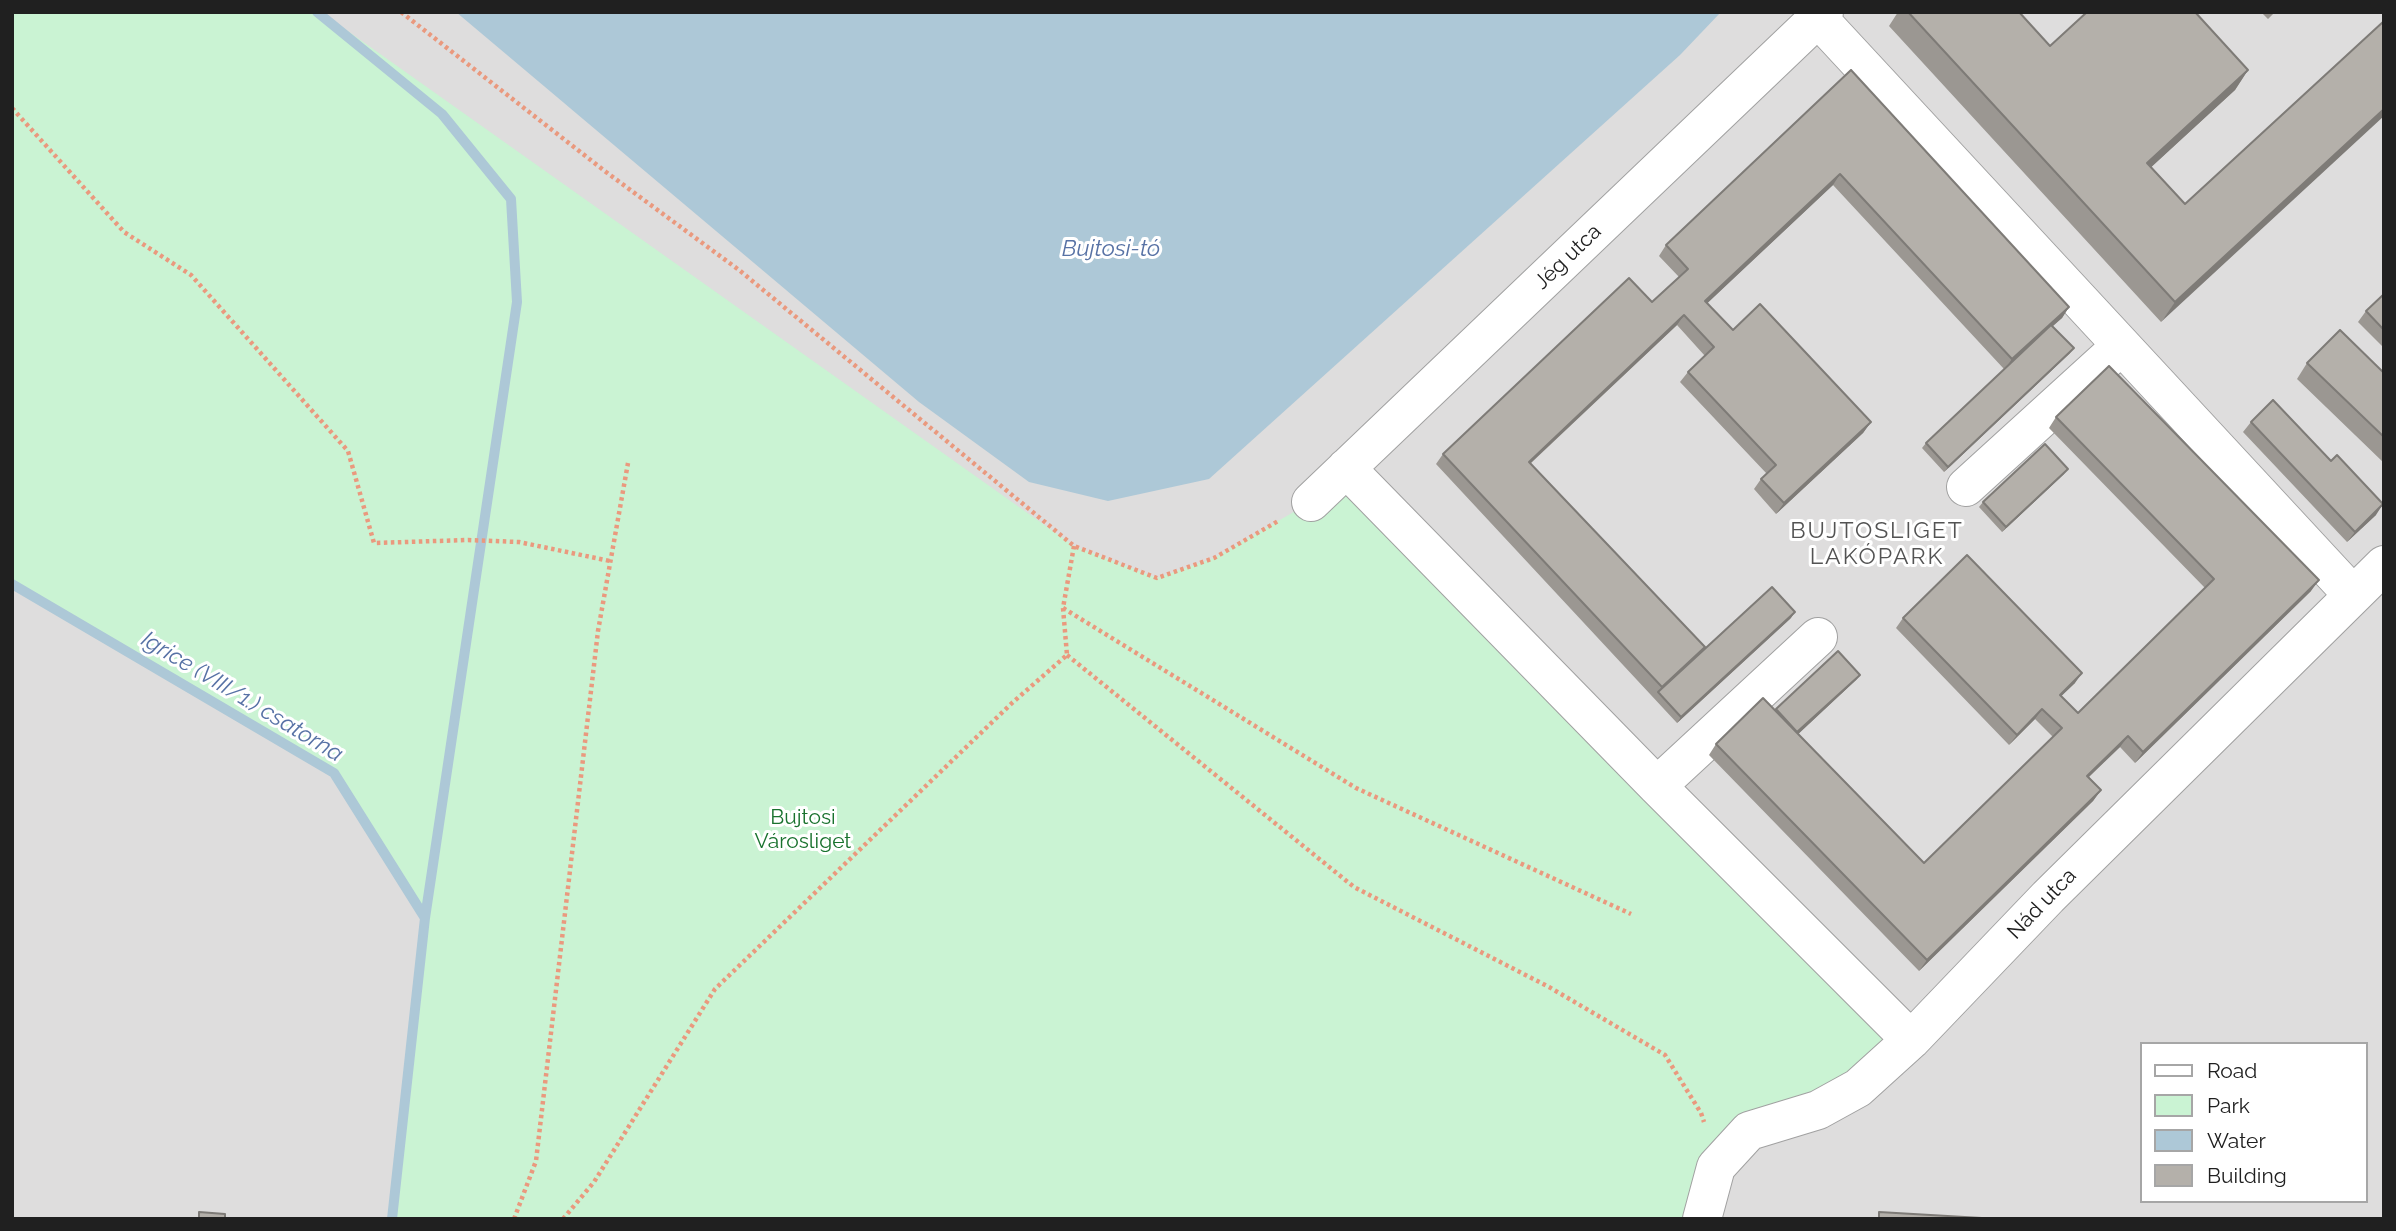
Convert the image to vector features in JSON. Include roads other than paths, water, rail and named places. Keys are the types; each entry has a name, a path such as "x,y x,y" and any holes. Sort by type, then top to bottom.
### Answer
{"street":[{"path":"1821,15 2121,346 2352,594"},
{"name":"Jég utca","path":"1311,502 1821,15"},
{"path":"1966,487 2121,346"},
{"path":"1346,468 1657,786 1911,1040"},
{"name":"Nád utca","path":"1702,1219 1716,1167 1749,1131 1818,1110 1858,1088 1911,1040 2048,897 2384,565"},
{"path":"1657,786 1818,637"}],"water":[{"name":"Bujtosi-tó","path":"456,12 1721,12 1680,55 1209,479 1108,501 1029,482 919,402"}],"waterway":[{"path":"317,12 442,114 511,199 517,302 425,918"},
{"name":"Igrice (VIII/1.) csatorna","path":"12,584 334,773 425,918 392,1219"}],"district":[{"name":"BUJTOSLIGET LAKÓPARK","path":"1877,544"}],"park label":[{"name":"Bujtosi Városliget","path":"803,830"}]}
